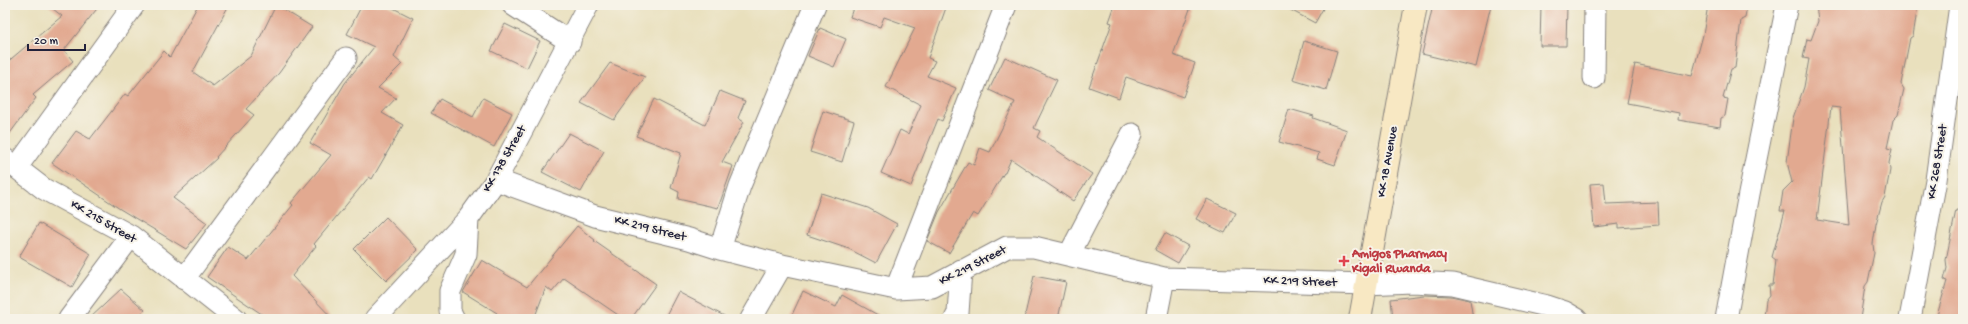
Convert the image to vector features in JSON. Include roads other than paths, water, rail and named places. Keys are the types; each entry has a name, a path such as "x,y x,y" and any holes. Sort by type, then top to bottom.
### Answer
{"main road":[{"name":"KK 18 Avenue","path":"1360,319 1416,5"}],"street":[{"path":"11,163 134,5"},
{"path":"513,5 570,42"},
{"name":"KK 178 Street","path":"375,319 468,219 496,180 570,42 588,5"},
{"path":"720,249 740,186 815,5"},
{"path":"896,289 1006,5"},
{"path":"1594,78 1595,5"},
{"path":"1726,319 1749,194 1787,5"},
{"name":"KK 268 Street","path":"1910,319 1936,180 1960,5"},
{"path":"184,279 346,58"},
{"path":"1069,255 1132,134"},
{"name":"KK 215 Street","path":"11,163 44,189 131,236 236,319"},
{"name":"KK 219 Street","path":"496,180 595,216 689,239 720,249 782,265 896,289 932,287 961,270 1007,247 1034,248 1164,278 1366,284 1412,282 1453,284 1546,306 1565,312 1577,319"},
{"path":"454,319 450,311 450,291 466,254 468,219"},
{"path":"69,319 131,236"},
{"path":"751,319 782,265"},
{"path":"955,319 958,313 961,270"},
{"path":"1156,319 1164,278"}],"place":[{"name":"Amigos Pharmacy Kigali Rwanda","path":"1344,261"}]}
